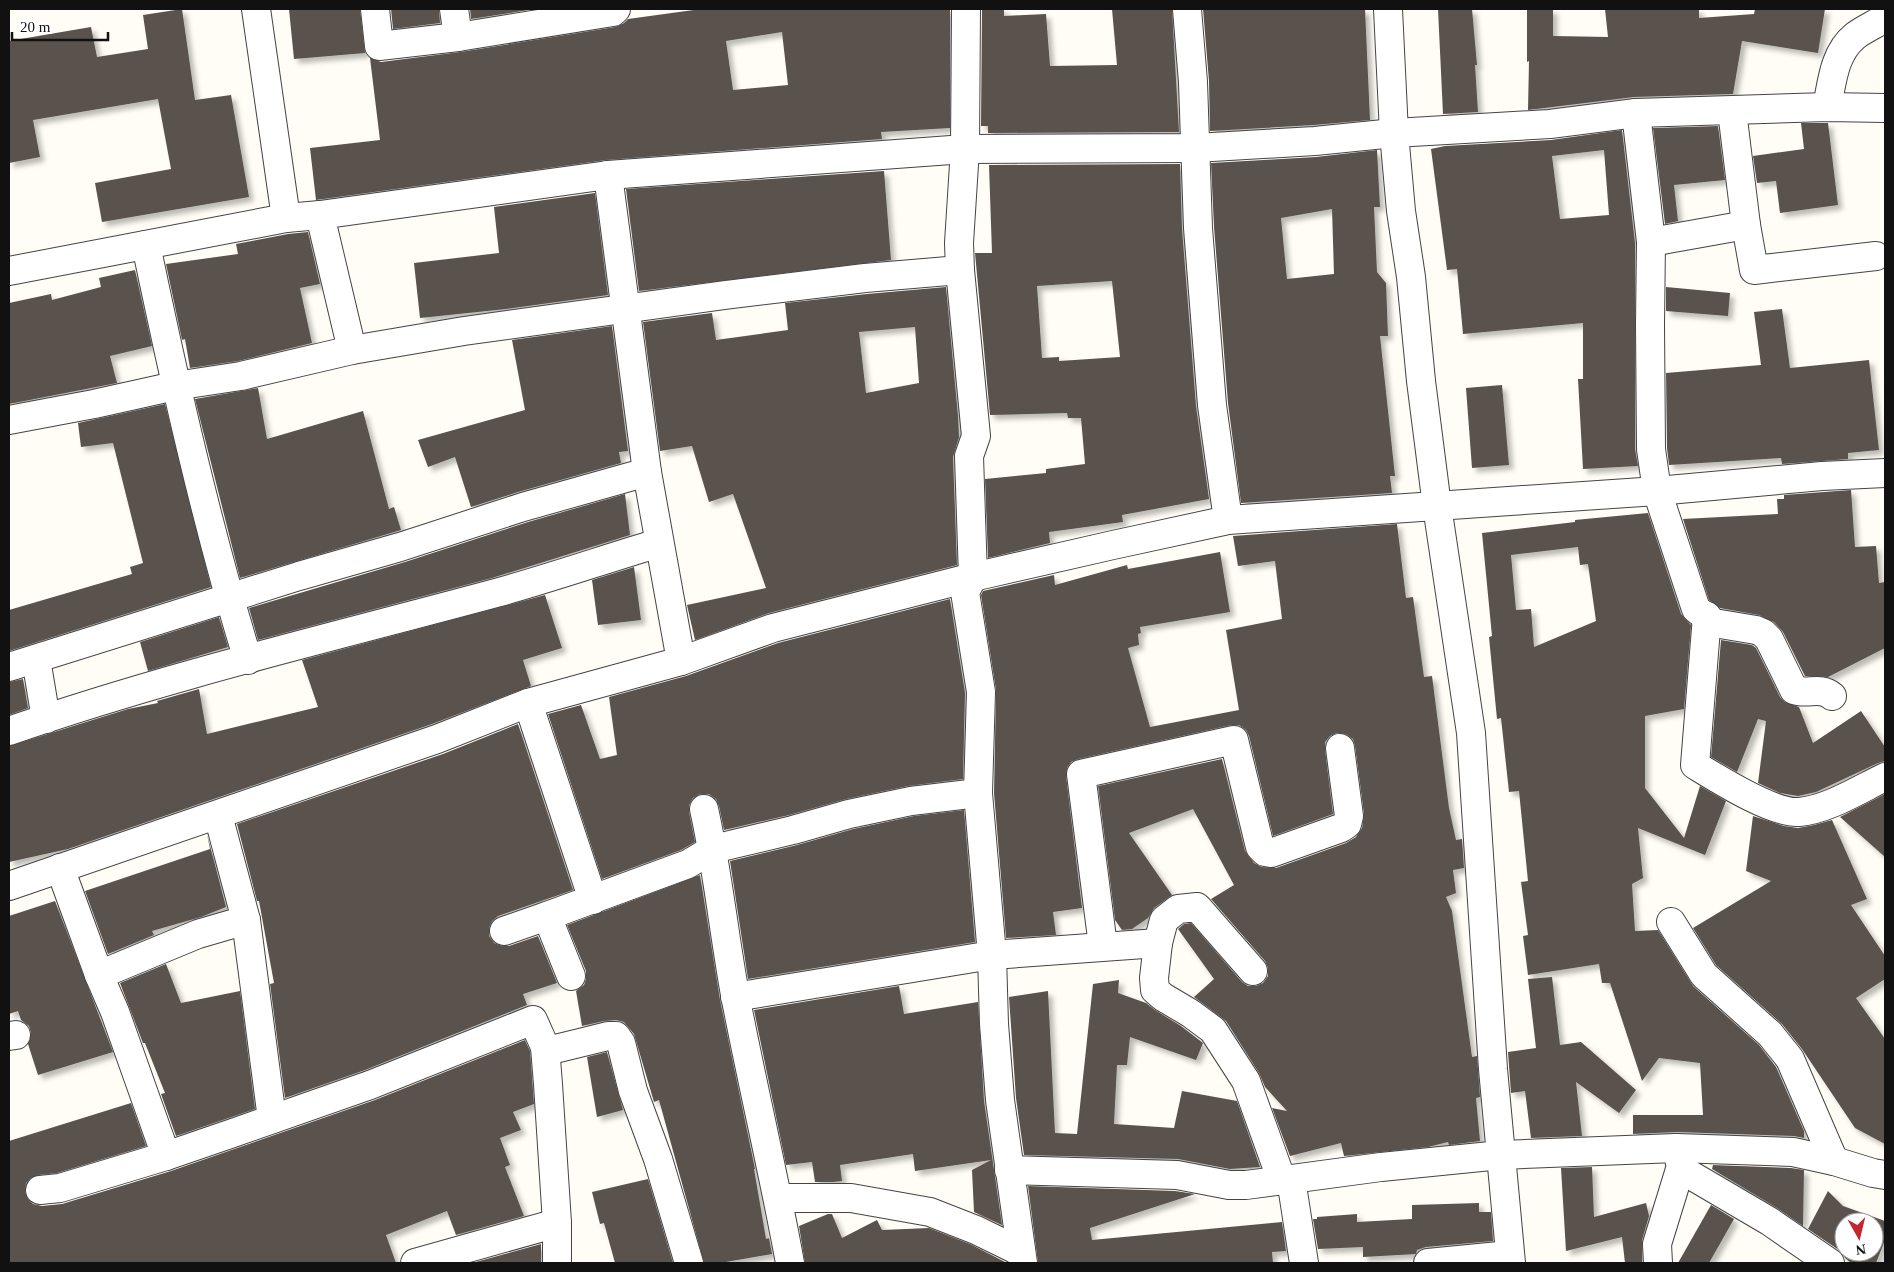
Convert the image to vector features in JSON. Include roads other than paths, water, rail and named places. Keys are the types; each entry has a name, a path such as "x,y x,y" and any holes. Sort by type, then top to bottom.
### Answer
{"street":[{"path":"256,9 286,218"},
{"path":"376,9 379,46 458,37 612,12 616,9"},
{"path":"454,9 458,37"},
{"path":"966,9 965,149 959,243 976,436 969,456 973,577 965,592 981,692 978,793 992,955 1000,1100 1022,1258"},
{"path":"1187,9 1192,73 1198,228 1212,405 1228,520"},
{"path":"1388,9 1394,133 1401,211 1411,278 1421,381 1437,506 1470,734 1482,918 1511,1259 1428,1263"},
{"path":"1827,107 1835,66 1842,52 1855,36 1885,18 1880,9"},
{"path":"9,271 286,218 320,215 608,175 965,149 1195,148 1315,141 1394,133 1550,124 1636,113 1827,107 1885,108"},
{"path":"1732,111 1746,225 1754,270 1876,256"},
{"path":"1636,113 1651,242 1651,449 1657,491 1696,609 1714,623 1763,633 1769,639 1794,690 1799,692 1821,690 1832,696"},
{"path":"608,175 624,309 647,472 682,661"},
{"path":"320,215 352,350"},
{"path":"1651,242 1746,225"},
{"path":"146,245 175,386 229,598 248,660"},
{"path":"9,420 175,386 241,376 352,350 464,331 865,278 960,270"},
{"path":"9,667 400,547 523,507 647,472"},
{"path":"9,886 437,739 528,703 682,661 774,628 973,577 1228,520 1657,491 1822,476 1885,473"},
{"path":"9,731 113,697 498,592 659,543"},
{"path":"1707,616 1694,764 1782,810 1798,812 1815,810 1885,778"},
{"path":"36,659 46,719"},
{"path":"528,703 592,900"},
{"path":"1103,946 1081,774 1234,740 1260,847 1265,852 1271,852 1341,828 1347,824 1349,816 1340,748"},
{"path":"504,931 688,864 713,849 793,830 849,814 910,801 978,793"},
{"path":"704,809 713,849 735,997 790,1263"},
{"path":"218,815 246,920 272,1118"},
{"path":"60,868 99,975 115,1012 166,1156"},
{"path":"1253,972 1197,907 1178,909 1164,920 1158,943 1154,978 1155,990 1213,1030 1246,1081 1286,1180 1304,1263"},
{"path":"547,916 571,976"},
{"path":"99,975 198,934 246,920"},
{"path":"1671,922 1704,975 1750,1014 1770,1034 1790,1059 1834,1161"},
{"path":"735,997 992,955 1158,943"},
{"path":"40,1190 60,1188 166,1156 370,1085 534,1020 545,1047 557,1223 557,1263"},
{"path":"545,1047 555,1048 608,1036 616,1036 621,1043 633,1091 658,1159 689,1263"},
{"path":"1009,1170 1177,1175 1229,1185 1501,1155 1678,1157 1793,1152 1885,1175"},
{"path":"1658,1263 1657,1244 1678,1157"},
{"path":"1678,1157 1700,1181 1769,1221 1830,1263"},
{"path":"778,1198 851,1198 930,1212 976,1230 1022,1258"},
{"path":"415,1263 557,1223"}]}
